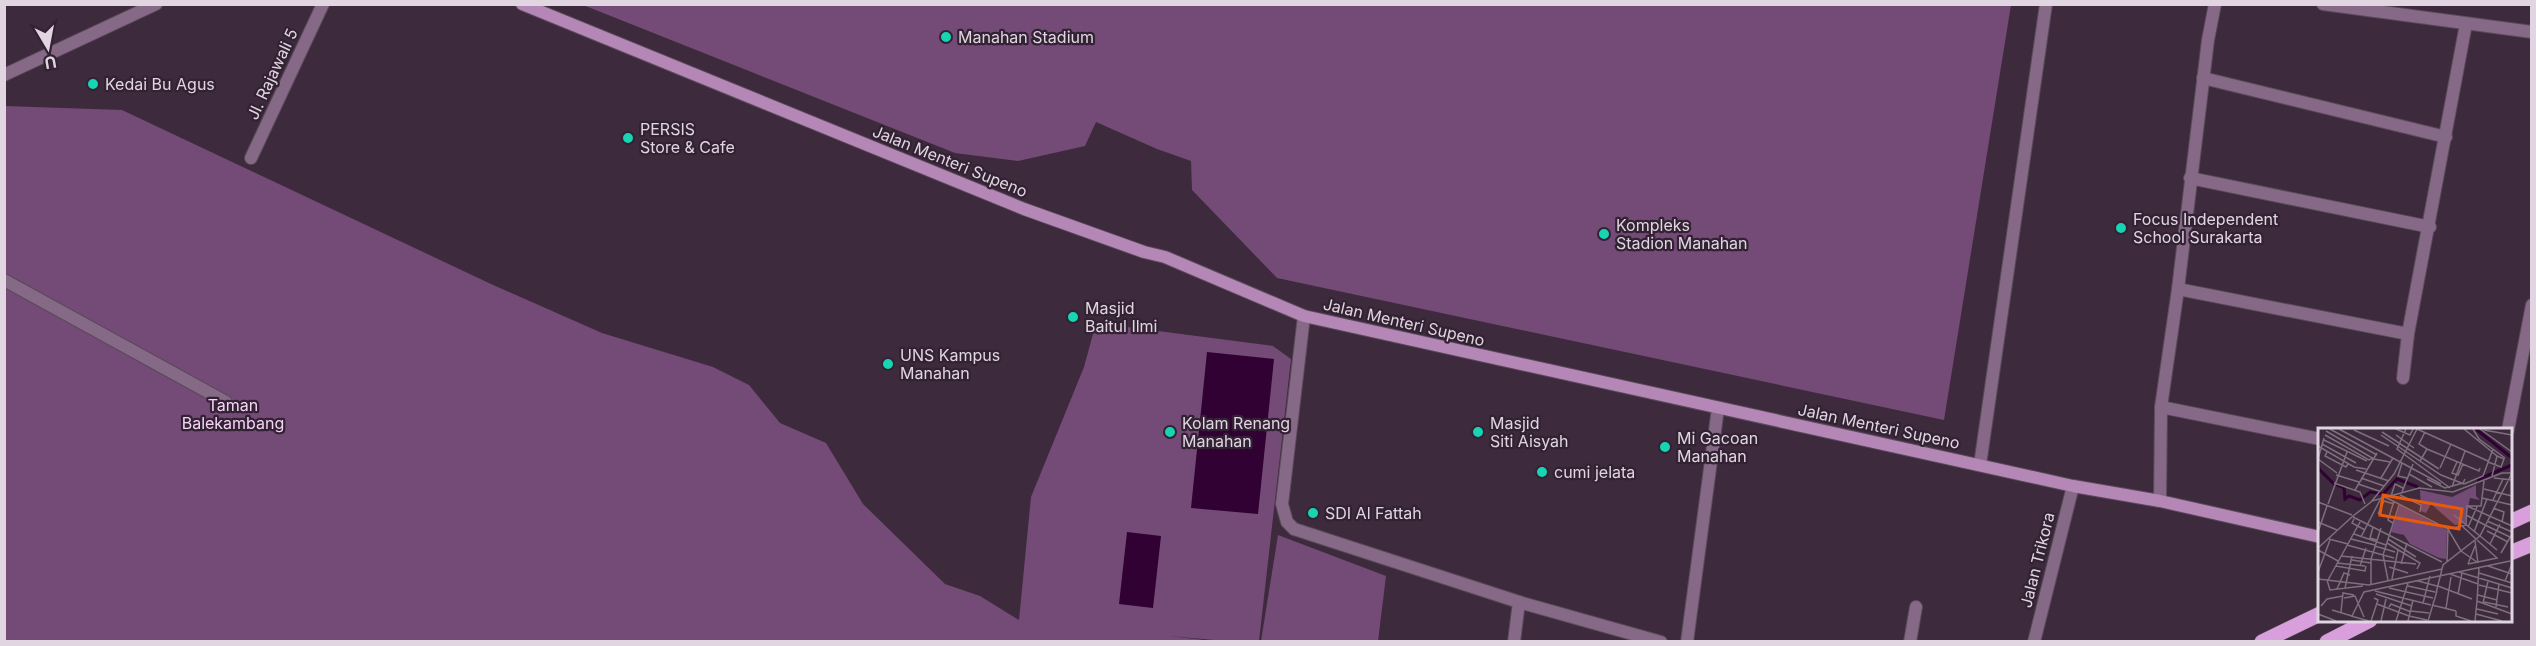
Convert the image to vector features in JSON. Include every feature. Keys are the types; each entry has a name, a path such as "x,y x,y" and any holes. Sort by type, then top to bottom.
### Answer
{"main road":[{"name":"Jalan Menteri Supeno","path":"522,4 1024,209 1165,257 1304,316 2073,486 2160,501 2318,537"},
{"path":"2512,522 2532,512"},
{"path":"2512,553 2532,543"},
{"path":"2262,642 2318,615"},
{"path":"2327,642 2368,622"}],"street":[{"path":"4,75 156,4"},
{"name":"Jl. Rajawali 5","path":"251,158 323,4"},
{"path":"1980,465 2046,4"},
{"path":"2160,501 2161,407 2178,289 2203,78 2215,4"},
{"path":"2324,4 2532,32"},
{"path":"2403,378 2408,334 2430,227 2466,24"},
{"path":"2203,78 2446,137"},
{"path":"2190,178 2430,227"},
{"path":"4,280 226,402"},
{"path":"2178,289 2408,334"},
{"path":"2508,428 2532,305"},
{"path":"1304,316 1282,504 1287,522 1302,533 1519,603 1656,641"},
{"path":"2161,407 2318,439"},
{"path":"1687,642 1718,408"},
{"name":"Jalan Trikora","path":"2034,642 2073,486"},
{"path":"1514,642 1519,603"},
{"path":"1910,642 1917,607"}],"green space":[{"name":"Kompleks Stadion Manahan","path":"583,5 2011,5 1944,420 1277,278 1192,190 1191,161 1157,149 1096,122 1085,146 1018,161 955,153"},
{"name":"Taman Balekambang","path":"5,106 122,110 491,284 602,333 713,367 749,385 780,423 826,443 863,504 945,584 980,596 1019,620 1031,497 1084,367 1096,323 1273,346 1291,359 1259,641 1225,641 1169,636 1213,641 5,642"},
{"path":"1278,535 1386,576 1378,641 1261,641"}],"shaded area":[{"path":"1207,352 1274,359 1258,514 1191,508"},
{"path":"1127,532 1161,536 1153,608 1119,604"}],"place":[{"name":"Manahan Stadium","path":"946,37"},
{"name":"Kedai Bu Agus","path":"93,84"},
{"name":"PERSIS Store & Cafe","path":"628,138"},
{"name":"Focus Independent School Surakarta","path":"2121,228"},
{"name":"Kompleks Stadion Manahan","path":"1604,234"},
{"name":"Masjid Baitul Ilmi","path":"1073,317"},
{"name":"UNS Kampus Manahan","path":"888,364"},
{"name":"Kolam Renang Manahan","path":"1170,432"},
{"name":"Masjid Siti Aisyah","path":"1478,432"},
{"name":"Mi Gacoan Manahan","path":"1665,447"},
{"name":"cumi jelata","path":"1542,472"},
{"name":"SDI Al Fattah","path":"1313,513"}]}
